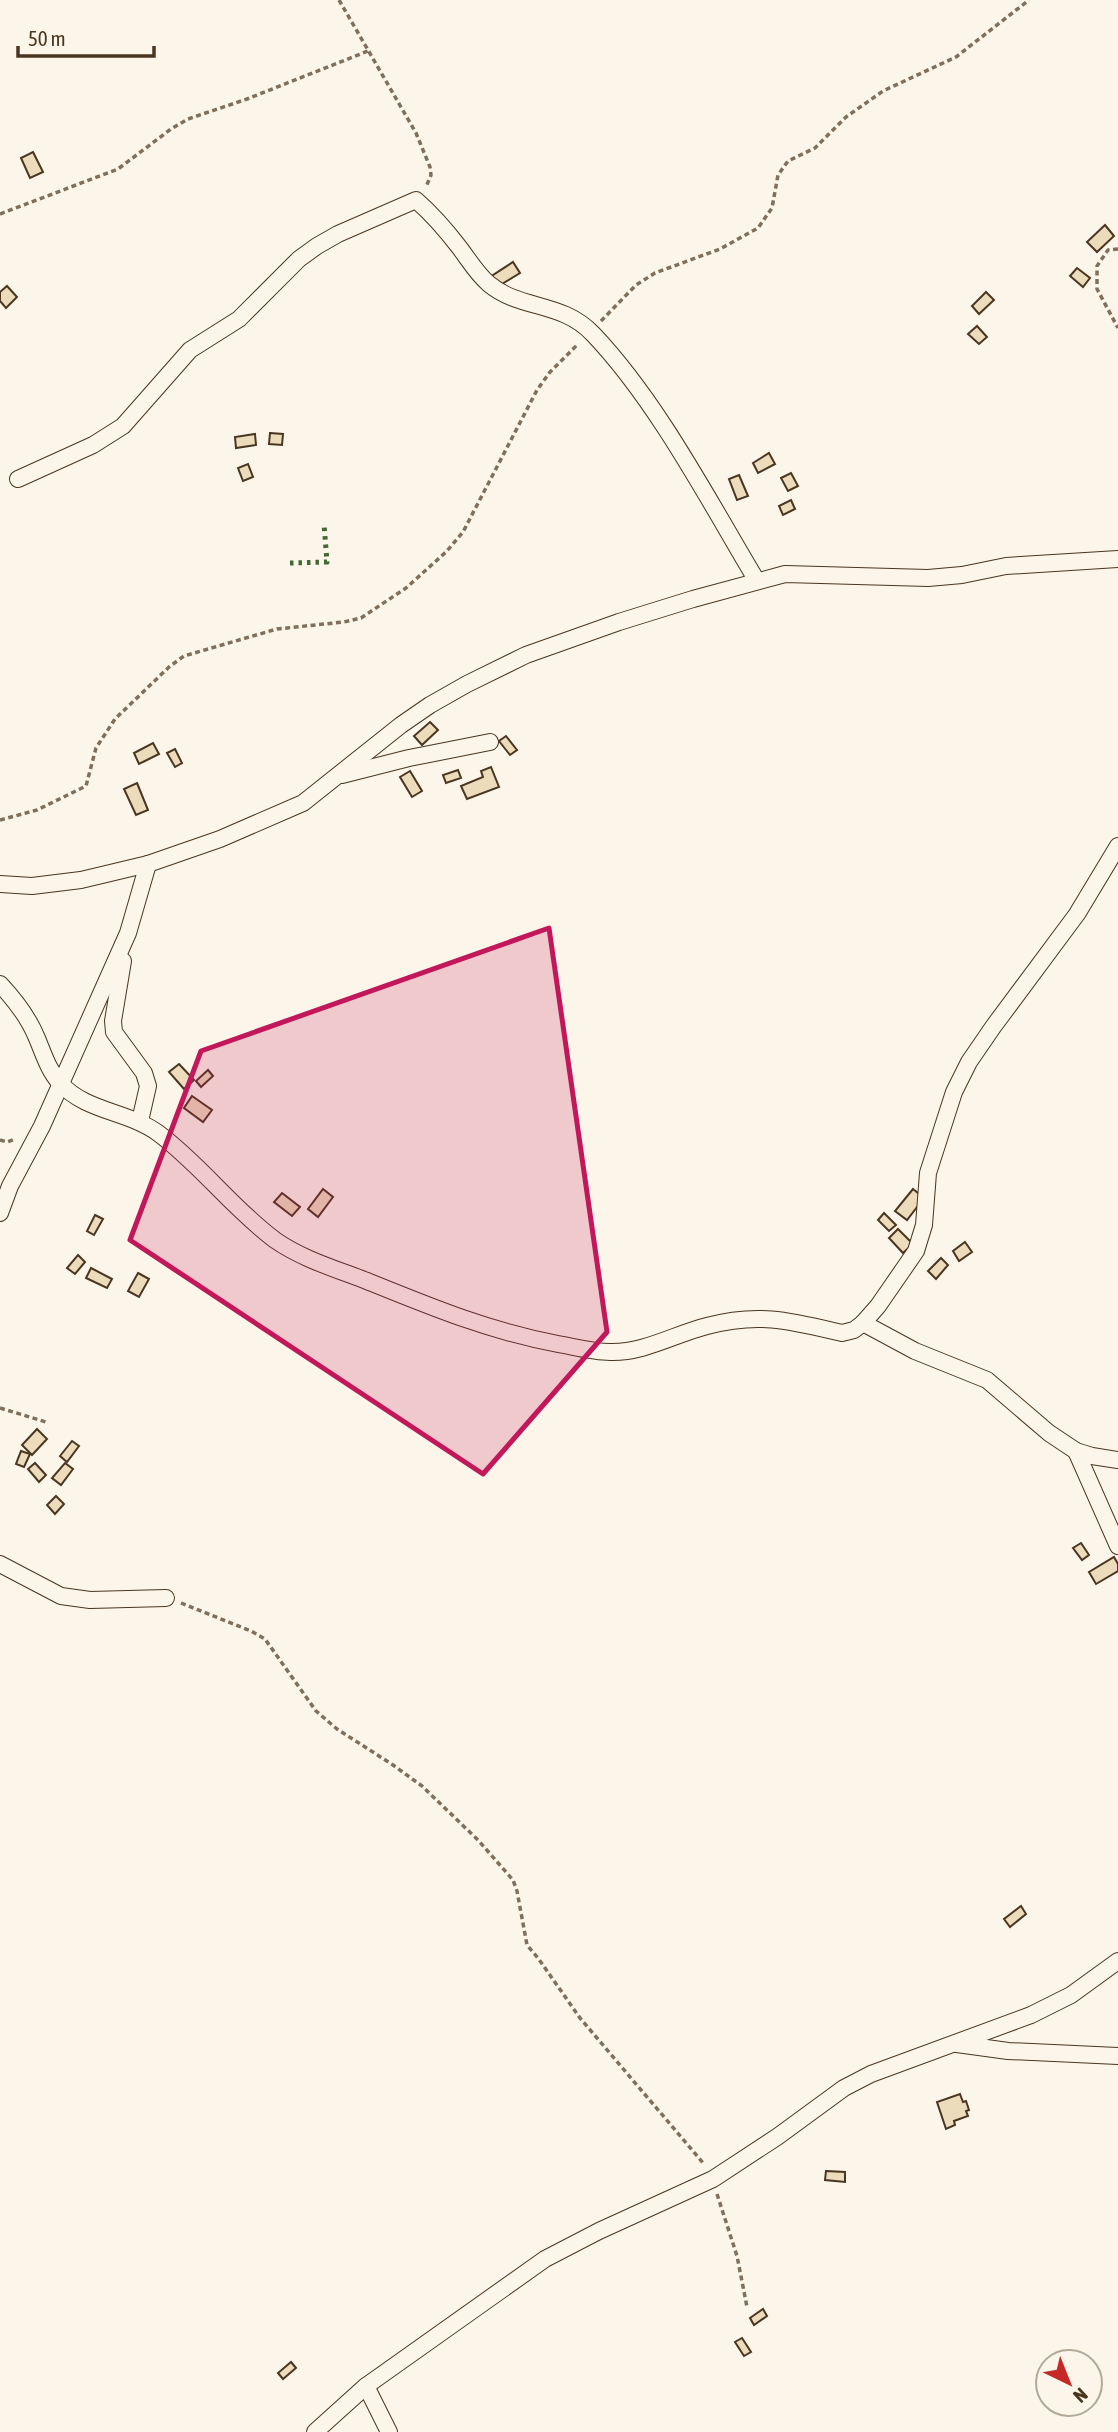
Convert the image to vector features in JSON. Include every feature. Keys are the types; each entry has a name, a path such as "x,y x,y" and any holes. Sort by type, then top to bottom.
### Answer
{"street":[{"path":"18,479 93,445 123,426 180,358 239,319 299,259 317,246 338,233 416,200 439,221 489,284 506,295 553,309 591,331 654,411 757,582"},
{"path":"0,884 54,884 148,864 220,839 303,803 429,705 467,684 526,655 619,622 785,574 928,578 1006,566 1118,559"},
{"path":"336,777 409,758 490,742"},
{"path":"0,984 24,1014 52,1073 61,1084 83,1101 139,1121 194,1161 227,1198 290,1250 474,1324 522,1337 609,1352 641,1348 706,1326 742,1318 766,1317 842,1333 854,1330 863,1323 910,1261 920,1239 931,1164 954,1092 969,1062 1077,914 1118,846"},
{"path":"139,1121 148,1086 144,1073 114,1032 113,1021 128,933 148,864"},
{"path":"0,1213 10,1186 61,1084 128,933"},
{"path":"863,1323 915,1351 986,1380 1049,1433 1076,1451 1118,1460"},
{"path":"1076,1451 1118,1546"},
{"path":"0,1564 61,1597 90,1600 166,1598"},
{"path":"315,2432 366,2386 545,2259 713,2179 844,2088 871,2074 1031,2015 1061,2000 1118,1961"},
{"path":"953,2044 1007,2051 1118,2056"},
{"path":"366,2386 388,2432"}],"path":[{"path":"339,0 416,132 430,167 431,175 416,200"},
{"path":"0,820 37,810 86,786 96,748 115,719 184,656 277,629 361,618 406,588 446,552 463,532 537,390 550,372 636,285 655,273 720,249 758,228 772,208 778,175 788,161 815,148 846,117 883,91 956,57 1029,0"},
{"path":"0,214 118,169 171,128 188,119 368,51"},
{"path":"1118,249 1108,250 1096,268 1098,291 1118,328"},
{"path":"0,1408 46,1422"},
{"path":"166,1598 265,1639 316,1711 337,1729 422,1786 478,1840 513,1880 527,1945 580,2018 644,2091 704,2164 713,2179 737,2256 747,2307"}],"highlighted area":[{"path":"549,928 607,1332 483,1474 130,1240 201,1051"}],"building":[{"path":"33,152 43,172 30,178 21,158"},
{"path":"1105,225 1114,236 1097,252 1087,242"},
{"path":"513,262 520,273 497,287 490,277"},
{"path":"1077,268 1090,278 1083,287 1070,276"},
{"path":"7,286 17,297 6,308 0,301 0,292"},
{"path":"986,292 994,300 979,314 972,306"},
{"path":"977,326 987,337 979,344 968,334"},
{"path":"270,433 283,434 282,445 269,444"},
{"path":"255,434 256,445 236,448 235,437"},
{"path":"769,453 775,464 758,473 753,463"},
{"path":"248,464 253,477 243,481 238,468"},
{"path":"791,473 798,486 788,491 781,478"},
{"path":"739,475 748,496 737,500 729,479"},
{"path":"791,500 795,509 783,515 779,506"},
{"path":"430,722 438,730 422,745 414,736"},
{"path":"506,736 517,750 510,755 499,741"},
{"path":"153,743 159,754 139,764 134,753"},
{"path":"175,749 182,763 175,767 167,753"},
{"path":"491,767 499,787 467,799 461,786 483,777 481,771"},
{"path":"458,770 461,778 446,783 443,775"},
{"path":"410,771 422,791 412,797 400,777"},
{"path":"137,783 148,810 136,815 124,789"},
{"path":"179,1064 194,1080 184,1089 169,1072"},
{"path":"208,1070 213,1076 201,1087 196,1081"},
{"path":"192,1096 212,1110 203,1122 184,1108"},
{"path":"323,1189 333,1197 318,1217 308,1209"},
{"path":"913,1189 924,1198 907,1220 895,1211"},
{"path":"282,1193 300,1207 292,1216 274,1202"},
{"path":"884,1213 896,1225 889,1231 878,1220"},
{"path":"95,1215 103,1219 94,1235 87,1231"},
{"path":"898,1229 913,1244 903,1253 889,1238"},
{"path":"965,1242 972,1252 959,1261 953,1251"},
{"path":"78,1255 85,1262 75,1274 67,1268"},
{"path":"941,1258 948,1265 936,1279 928,1271"},
{"path":"91,1268 112,1279 107,1288 86,1278"},
{"path":"138,1273 149,1279 139,1297 128,1291"},
{"path":"37,1429 47,1439 32,1455 22,1445"},
{"path":"72,1441 79,1446 67,1462 60,1456"},
{"path":"21,1451 30,1454 24,1467 16,1464"},
{"path":"35,1463 46,1475 39,1482 28,1469"},
{"path":"65,1463 73,1469 61,1485 52,1478"},
{"path":"56,1496 64,1504 55,1514 47,1505"},
{"path":"1081,1543 1089,1555 1082,1560 1073,1548"},
{"path":"1114,1557 1118,1571 1096,1584 1089,1572"},
{"path":"1021,1906 1026,1914 1010,1927 1004,1919"},
{"path":"960,2094 963,2102 966,2101 968,2116 954,2121 955,2125 946,2129 937,2102"},
{"path":"826,2171 845,2172 845,2182 825,2180"},
{"path":"763,2309 767,2316 754,2325 750,2318"},
{"path":"742,2338 751,2352 744,2356 735,2342"},
{"path":"291,2362 296,2368 283,2379 278,2373"}],"hedge":[{"path":"290,563 327,562 324,524"}]}
